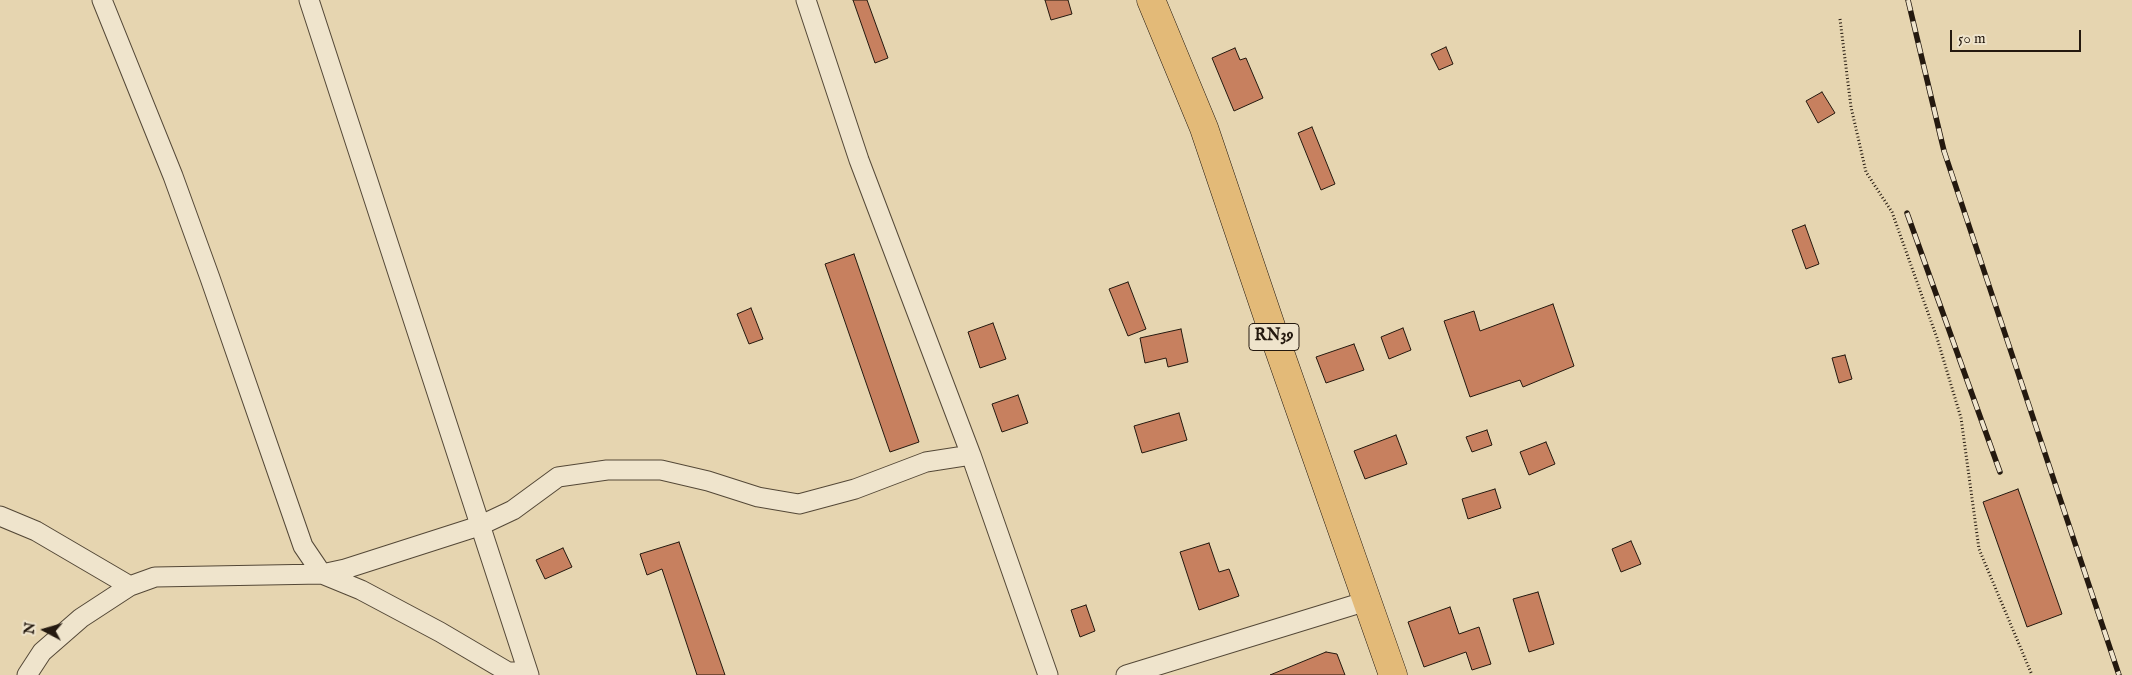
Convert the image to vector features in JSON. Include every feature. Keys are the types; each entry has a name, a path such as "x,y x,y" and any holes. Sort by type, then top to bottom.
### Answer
{"highway":[{"name":"RN39","path":"1151,0 1204,128 1277,344 1393,675"}],"street":[{"path":"102,0 172,176 210,278 303,546 322,574 361,590 405,613 508,672 528,674 309,0"},
{"path":"806,0 859,160 971,455 1048,675"},
{"path":"27,675 42,652 81,618 130,586 155,576 322,574 345,569 479,526 513,510 558,477 606,470 661,470 708,481 758,497 799,504 856,490 926,462 971,455"},
{"path":"0,516 36,531 130,586"},
{"path":"1126,675 1367,601"}],"path":[{"path":"1840,19 1851,107 1866,172 1892,212 1937,338 1961,418 1979,549 2032,675"}],"building":[{"path":"853,0 867,0 888,58 875,63"},
{"path":"1045,0 1068,0 1072,14 1051,20"},
{"path":"1446,47 1453,64 1439,70 1431,54"},
{"path":"1235,48 1240,60 1246,58 1263,98 1234,111 1212,58"},
{"path":"1822,92 1835,113 1818,123 1806,101"},
{"path":"1312,127 1335,184 1321,190 1298,133"},
{"path":"1805,225 1819,264 1806,269 1792,230"},
{"path":"854,254 919,442 890,452 825,264"},
{"path":"1128,282 1146,329 1128,336 1109,289"},
{"path":"1553,304 1574,366 1523,387 1520,380 1470,397 1444,321 1474,311 1480,331"},
{"path":"751,308 763,339 749,344 737,314"},
{"path":"993,323 1006,359 980,368 968,332"},
{"path":"1403,328 1411,350 1389,359 1381,337"},
{"path":"1181,329 1188,362 1168,367 1166,358 1145,363 1140,338"},
{"path":"1354,344 1364,370 1326,383 1316,357"},
{"path":"1845,355 1852,379 1839,383 1832,358"},
{"path":"1018,395 1028,423 1002,432 992,404"},
{"path":"1179,413 1187,440 1142,453 1134,426"},
{"path":"1487,430 1492,445 1472,452 1466,437"},
{"path":"1396,435 1407,464 1365,479 1354,451"},
{"path":"1546,442 1555,464 1529,475 1520,452"},
{"path":"1495,489 1501,508 1468,519 1462,499"},
{"path":"2018,489 2062,614 2027,627 1983,502"},
{"path":"1631,541 1641,564 1621,572 1612,549"},
{"path":"679,542 725,675 697,675 662,569 647,575 640,554"},
{"path":"1209,543 1219,572 1229,569 1239,596 1199,610 1180,552"},
{"path":"563,548 572,567 545,579 536,560"},
{"path":"1538,592 1554,644 1529,652 1513,599"},
{"path":"1086,605 1095,631 1080,637 1071,610"},
{"path":"1450,607 1459,634 1479,627 1491,664 1472,670 1466,652 1424,667 1408,622"},
{"path":"1326,652 1337,654 1345,675 1270,675"}],"railway":[{"path":"1908,0 1944,151 2119,675"},
{"path":"1907,213 2000,472"}]}
